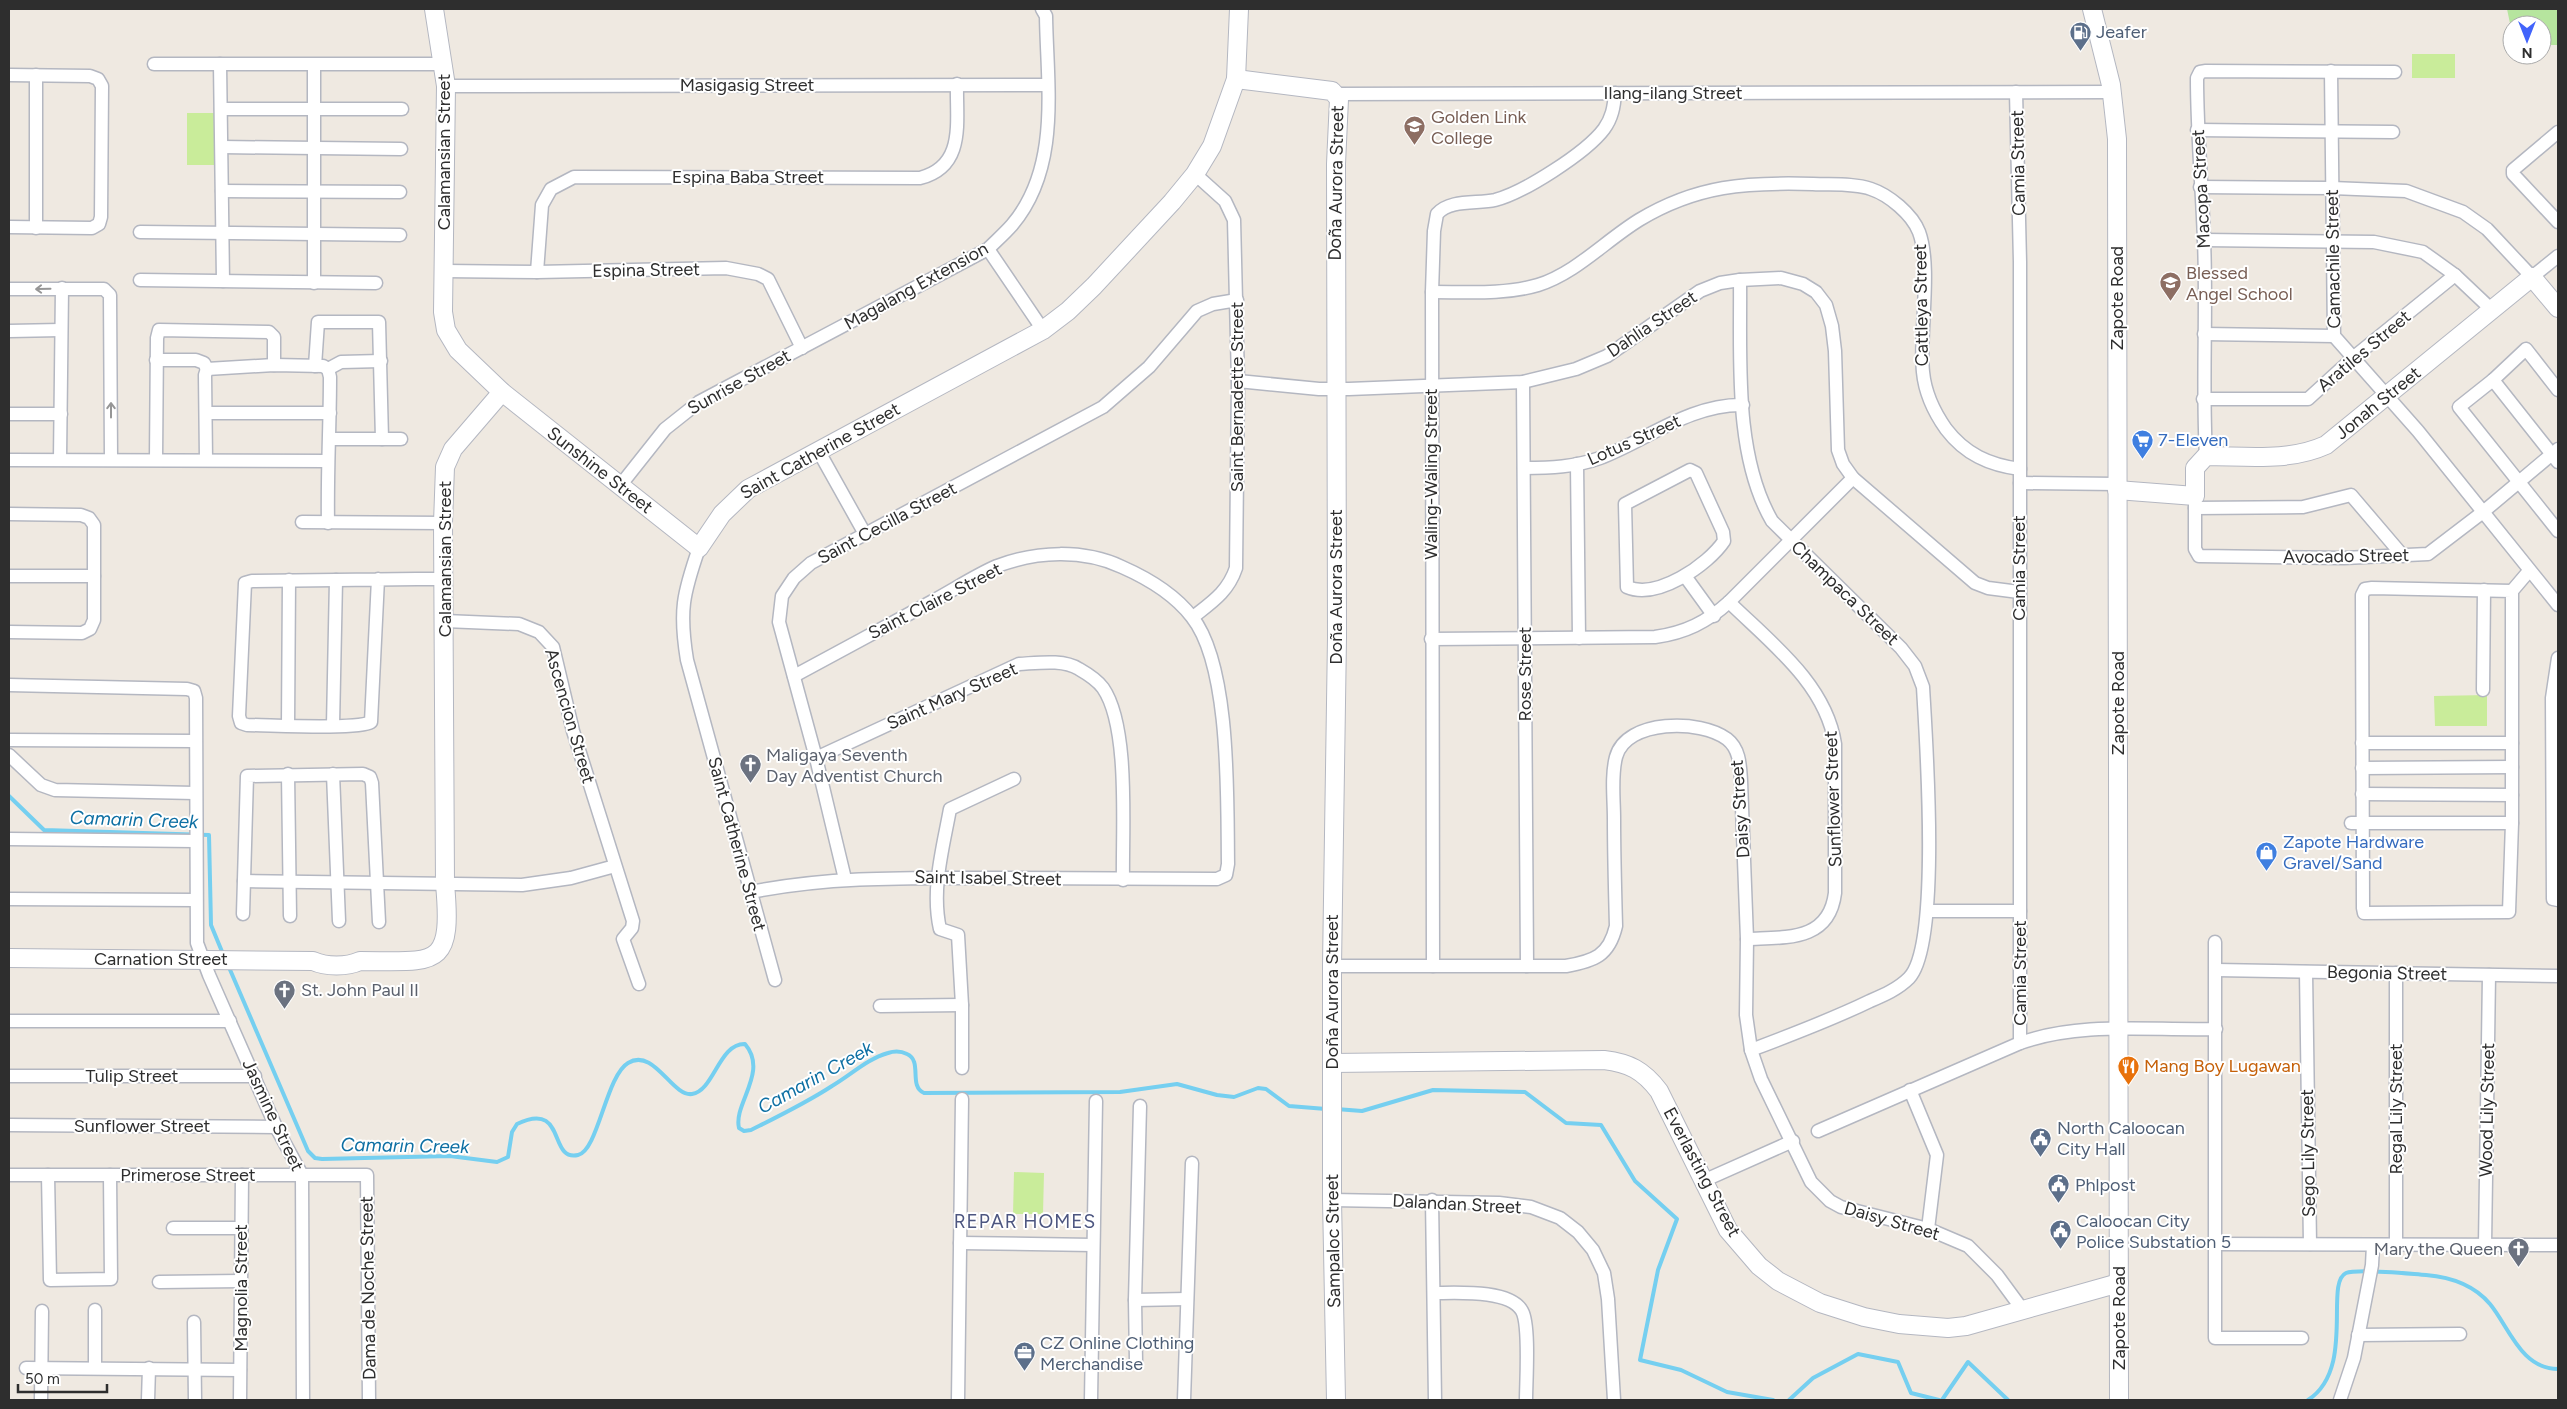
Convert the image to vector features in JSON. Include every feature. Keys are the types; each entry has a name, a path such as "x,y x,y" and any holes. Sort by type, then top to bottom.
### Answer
{"street":[{"name":"Calamansian Street","path":"434,9 446,86 443,312 446,330 458,350 502,392 453,449 445,467 443,523 445,884"},
{"name":"Magalang Extension","path":"802,348 988,249 1013,224 1029,200 1042,168 1047,141 1046,16 1042,9"},
{"name":"Saint Catherine Street","path":"775,980 690,669 682,628 682,604 699,548 734,499 762,480 1043,330 1068,311 1094,286 1195,174 1212,146 1236,78 1239,9"},
{"name":"Zapote Road","path":"2092,9 2112,92 2117,139 2120,1400"},
{"path":"154,64 443,64"},
{"path":"220,64 223,282"},
{"path":"314,64 314,283"},
{"path":"2331,71 2395,72"},
{"name":"Macopa Street","path":"2206,456 2203,399 2204,240 2197,130 2197,78 2200,72 2331,71"},
{"name":"Camachile Street","path":"2331,71 2334,336 2388,396 2558,605"},
{"path":"9,75 90,76 98,78 102,86 101,217 99,224 92,228 9,227"},
{"path":"36,75 36,228"},
{"name":"Ilang-ilang Street","path":"1236,78 1336,94 2112,92"},
{"name":"Espina Baba Street","path":"537,272 542,205 551,189 574,177 920,178 931,175 940,170 955,149 957,84"},
{"name":"Masigasig Street","path":"446,86 1047,85"},
{"name":"Camia Street","path":"2016,92 2020,262 2020,1043"},
{"name":"Waling-Waling Street","path":"1433,966 1431,640 1432,292 1434,231 1437,214 1450,205 1495,200 1516,193 1539,180 1586,146 1603,130 1613,112 1615,93"},
{"name":"Doña Aurora Street","path":"1332,1082 1337,636 1335,389 1336,164 1339,99 1336,94"},
{"path":"221,109 402,109"},
{"path":"2197,130 2393,132"},
{"path":"2558,132 2512,170 2513,174 2558,222"},
{"path":"222,147 401,149"},
{"name":"Saint Bernadette Street","path":"1193,617 1220,596 1231,584 1236,568 1238,381 1234,220 1225,201 1195,174"},
{"name":"Cattleya Street","path":"1432,292 1496,292 1537,285 1571,269 1646,216 1700,193 1725,187 1752,183 1785,183 1848,185 1871,189 1890,199 1907,214 1919,232 1924,269 1923,374 1935,415 1953,438 1973,455 1990,462 2020,469"},
{"path":"2200,187 2332,188 2406,191 2463,212 2487,230 2532,277 2558,308"},
{"path":"222,191 400,192"},
{"path":"140,232 400,235"},
{"path":"2204,240 2374,242 2423,252 2455,275 2492,310"},
{"path":"988,249 1043,330"},
{"name":"Jonah Street","path":"2206,456 2279,456 2310,452 2326,445 2558,256"},
{"name":"Espina Street","path":"445,271 537,272 726,268 758,274 768,280 802,348"},
{"name":"Aratiles Street","path":"2203,399 2308,398 2354,357 2455,275"},
{"name":"Dahlia Street","path":"1238,381 1335,389 1524,382 1576,369 1607,356 1700,291 1720,283 1781,278 1804,284 1816,292 1826,305 1832,326 1835,350 1838,450 1843,464 1853,478 1976,583 1988,588 2019,592"},
{"path":"140,280 376,283"},
{"name":"Champaca Street","path":"1740,280 1743,405 1747,446 1760,494 1772,521 1901,648 1915,666 1923,687 1928,836 1928,911 1918,967 1898,988 1851,1010 1751,1050"},
{"path":"60,459 62,288"},
{"path":"9,289 104,288 110,295 111,459"},
{"name":"Saint Cecilla Street","path":"845,879 816,758 779,622 782,596 794,578 811,564 865,534 1103,407 1149,367 1198,311 1213,304 1236,300"},
{"path":"328,523 327,461 330,439 330,377 322,368 316,326 322,321 379,322 382,439"},
{"path":"9,331 61,330"},
{"path":"156,459 156,360 157,338 161,330 265,331 274,337 274,365"},
{"path":"2204,334 2334,336"},
{"name":"Sunrise Street","path":"619,486 665,430 680,416 699,402 802,348"},
{"path":"2558,390 2526,349 2493,380 2458,407 2558,531"},
{"path":"156,360 196,360 204,363 207,369"},
{"path":"206,460 204,374 207,369 214,367 274,365 322,368 341,362 381,360"},
{"path":"2493,380 2556,455"},
{"name":"Rose Street","path":"1524,382 1528,966"},
{"name":"Sunshine Street","path":"502,392 699,548"},
{"name":"Lotus Street","path":"1524,468 1554,468 1578,464 1612,453 1702,410 1728,405 1743,405"},
{"path":"206,413 330,413"},
{"path":"9,414 61,414"},
{"path":"330,439 401,439"},
{"path":"818,450 865,534"},
{"name":"Avocado Street","path":"2195,502 2196,554 2199,556 2403,556 2428,554 2483,512 2518,482 2556,455"},
{"path":"2195,502 2195,468 2206,456"},
{"path":"9,460 327,461"},
{"path":"1578,464 1579,638"},
{"path":"1690,470 1696,472 1723,532 1724,541 1711,556 1685,576 1654,588 1632,589 1627,586 1624,508 1628,501 1690,470"},
{"path":"1431,640 1579,638 1673,634 1692,628 1714,616 1853,478"},
{"path":"2020,483 2117,487 2195,502 2303,507 2352,495 2403,556"},
{"path":"9,514 81,515 89,518 94,525 94,620 90,629 82,633 9,632"},
{"path":"302,522 443,523"},
{"name":"Saint Claire Street","path":"794,676 997,566 1035,556 1073,554 1105,559 1139,574 1168,594 1193,617 1210,652 1220,689 1226,780 1228,864 1226,875"},
{"path":"2512,591 2372,588 2365,590 2362,595 2362,794 2357,823 2364,913 2504,914 2508,912 2510,907 2512,823 2512,591 2529,571"},
{"path":"9,576 94,576"},
{"path":"1685,576 1714,616"},
{"path":"378,579 371,722 365,725 333,726 247,725 241,723 239,716 245,583 252,581 289,580 378,579 444,579"},
{"path":"288,725 289,580"},
{"path":"333,726 336,580"},
{"path":"2483,690 2484,590"},
{"name":"Sunflower Street","path":"1729,602 1806,679 1832,724 1835,744 1835,893 1830,913 1815,929 1805,934 1747,939"},
{"name":"Ascencion Street","path":"445,621 519,624 538,632 552,647 573,731 633,920 632,928 624,936 623,944 639,984"},
{"path":"2555,900 2555,698 2558,658"},
{"name":"Saint Mary Street","path":"816,758 1019,664 1050,662 1078,668 1102,687 1114,715 1121,771 1122,880"},
{"name":"Jasmine Street","path":"9,685 187,689 194,691 197,943 276,1127 302,1175 303,1400"},
{"name":"Daisy Street","path":"1332,966 1566,966 1595,959 1612,941 1616,926 1613,782 1616,756 1629,738 1647,729 1688,726 1708,730 1728,740 1739,757 1747,939 1746,1015 1751,1050 1761,1079 1793,1141 1811,1182 1830,1201 1852,1211 1928,1229 1968,1246 1998,1275 2022,1309"},
{"path":"9,740 195,741"},
{"path":"2362,743 2512,743"},
{"path":"9,755 41,786 54,790 195,793"},
{"path":"2362,768 2512,767"},
{"path":"288,774 290,916"},
{"path":"333,774 339,921"},
{"path":"243,914 247,776 363,774 370,777 379,922"},
{"path":"962,1068 962,1005 958,935 940,929 937,917 938,877 950,809 1014,779"},
{"path":"2362,794 2512,795"},
{"path":"2357,823 2512,823"},
{"path":"9,839 195,836"},
{"path":"244,881 445,884 544,883 615,866"},
{"name":"Saint Isabel Street","path":"751,892 797,883 845,879 938,877 1122,880 1217,879 1226,875"},
{"name":"Carnation Street","path":"9,958 202,958 312,961 321,957 352,957 360,961 418,961 438,951 446,938 448,921 445,884"},
{"path":"9,900 196,900"},
{"path":"1928,911 2020,911"},
{"path":"2216,942 2214,1338 2302,1338"},
{"name":"Begonia Street","path":"2216,970 2558,976"},
{"name":"Sego Lily Street","path":"2306,972 2310,1244"},
{"name":"Regal Lily Street","path":"2396,973 2396,1245"},
{"name":"Wood Lily Street","path":"2485,1245 2489,975"},
{"path":"880,1006 962,1005"},
{"path":"9,1021 230,1021"},
{"path":"1818,1131 2020,1043 2068,1030 2216,1029"},
{"name":"Everlasting Street","path":"1332,1063 1604,1060 1629,1064 1649,1077 1659,1091 1728,1230 1759,1266 1778,1281 1820,1302 1864,1317 1927,1328 1966,1326 2119,1283"},
{"name":"Tulip Street","path":"9,1076 254,1076"},
{"name":"Sampaloc Street","path":"1332,1082 1336,1400"},
{"path":"1910,1090 1937,1155 1928,1229"},
{"path":"958,1400 962,1099"},
{"path":"1091,1400 1096,1101"},
{"path":"1136,1362 1135,1300 1140,1106"},
{"name":"Sunflower Street","path":"9,1125 276,1127"},
{"path":"1703,1181 1793,1141"},
{"path":"1184,1400 1192,1163"},
{"path":"48,1175 50,1280 111,1279 110,1175"},
{"name":"Magnolia Street","path":"240,1400 242,1175"},
{"name":"Primerose Street","path":"9,1176 366,1175"},
{"name":"Dama de Noche Street","path":"366,1175 369,1400"},
{"name":"Dalandan Street","path":"1332,1200 1432,1200 1499,1203 1531,1207 1560,1218 1578,1232 1593,1250 1604,1273 1608,1299 1614,1400"},
{"path":"1432,1200 1435,1400"},
{"path":"173,1228 241,1228"},
{"path":"960,1243 1094,1245"},
{"path":"2215,1244 2558,1245"},
{"path":"2340,1400 2358,1335 2372,1265 2373,1245"},
{"path":"159,1282 240,1280"},
{"path":"1434,1292 1492,1295 1508,1300 1522,1310 1526,1325 1526,1400"},
{"path":"1135,1300 1187,1299"},
{"path":"95,1310 95,1368"},
{"path":"41,1400 42,1311"},
{"path":"194,1322 195,1400"},
{"path":"2358,1335 2460,1334"},
{"path":"26,1368 240,1370"},
{"path":"148,1400 149,1368"}],"green space":[{"path":"2507,9 2558,9 2558,45 2552,45 2552,15 2508,15"},
{"path":"2412,54 2455,54 2455,78 2412,78"},
{"path":"187,113 215,113 215,165 187,165"},
{"path":"2487,695 2487,726 2435,726 2434,696"},
{"path":"1014,1172 1044,1173 1043,1214 1013,1214"}],"waterway":[{"name":"Camarin Creek","path":"9,796 44,830 209,835 211,925 223,954"},
{"name":"Camarin Creek","path":"228,965 308,1151 315,1158 322,1159 450,1156 497,1162 508,1157 512,1132 517,1124 533,1119 543,1120 550,1125 563,1150 569,1155 578,1155 585,1150 591,1141 614,1082 620,1071 628,1063 637,1060 646,1062 677,1088 685,1093 692,1094 700,1091 706,1085 729,1051 736,1046 745,1044 751,1055 753,1066 752,1077 739,1119 739,1128 744,1131 751,1130 802,1104 873,1059 895,1052 905,1053 912,1057 917,1085 919,1090 924,1093 1120,1092 1177,1084 1217,1095 1234,1097 1258,1088 1266,1089 1289,1106 1326,1109"},
{"name":"Camarin Creek","path":"1336,1109 1362,1111 1433,1090 1525,1092 1566,1123 1601,1125 1635,1181 1677,1219 1658,1270 1640,1360 1681,1370 1727,1392 1773,1400"},
{"name":"Camarin Creek","path":"2308,1400 2323,1386 2331,1368 2335,1349 2340,1280 2346,1273 2352,1272 2373,1271 2426,1275 2461,1283 2484,1297 2497,1313 2517,1345 2534,1362 2545,1367 2558,1369"},
{"name":"Camarin Creek","path":"1789,1400 1813,1378 1858,1354 1898,1362 1911,1393 1939,1400"},
{"name":"Camarin Creek","path":"1942,1400 1968,1362 2008,1400"}],"place":[{"name":"Jeafer","path":"2080,51"},
{"name":"Golden Link College","path":"1415,146"},
{"name":"Blessed Angel School","path":"2170,302"},
{"name":"7-Eleven","path":"2142,459"},
{"name":"Maligaya Seventh Day Adventist Church","path":"750,784"},
{"name":"Zapote Hardware Gravel/Sand","path":"2267,871"},
{"name":"St. John Paul II","path":"285,1009"},
{"name":"Mang Boy Lugawan","path":"2128,1085"},
{"name":"North Caloocan City Hall","path":"2041,1157"},
{"name":"Phlpost","path":"2059,1204"},
{"name":"Caloocan City Police Substation 5","path":"2060,1250"},
{"name":"Mary the Queen","path":"2519,1268"},
{"name":"CZ Online Clothing Merchandise","path":"1024,1372"}],"district":[{"name":"REPAR HOMES","path":"1025,1221"}]}
